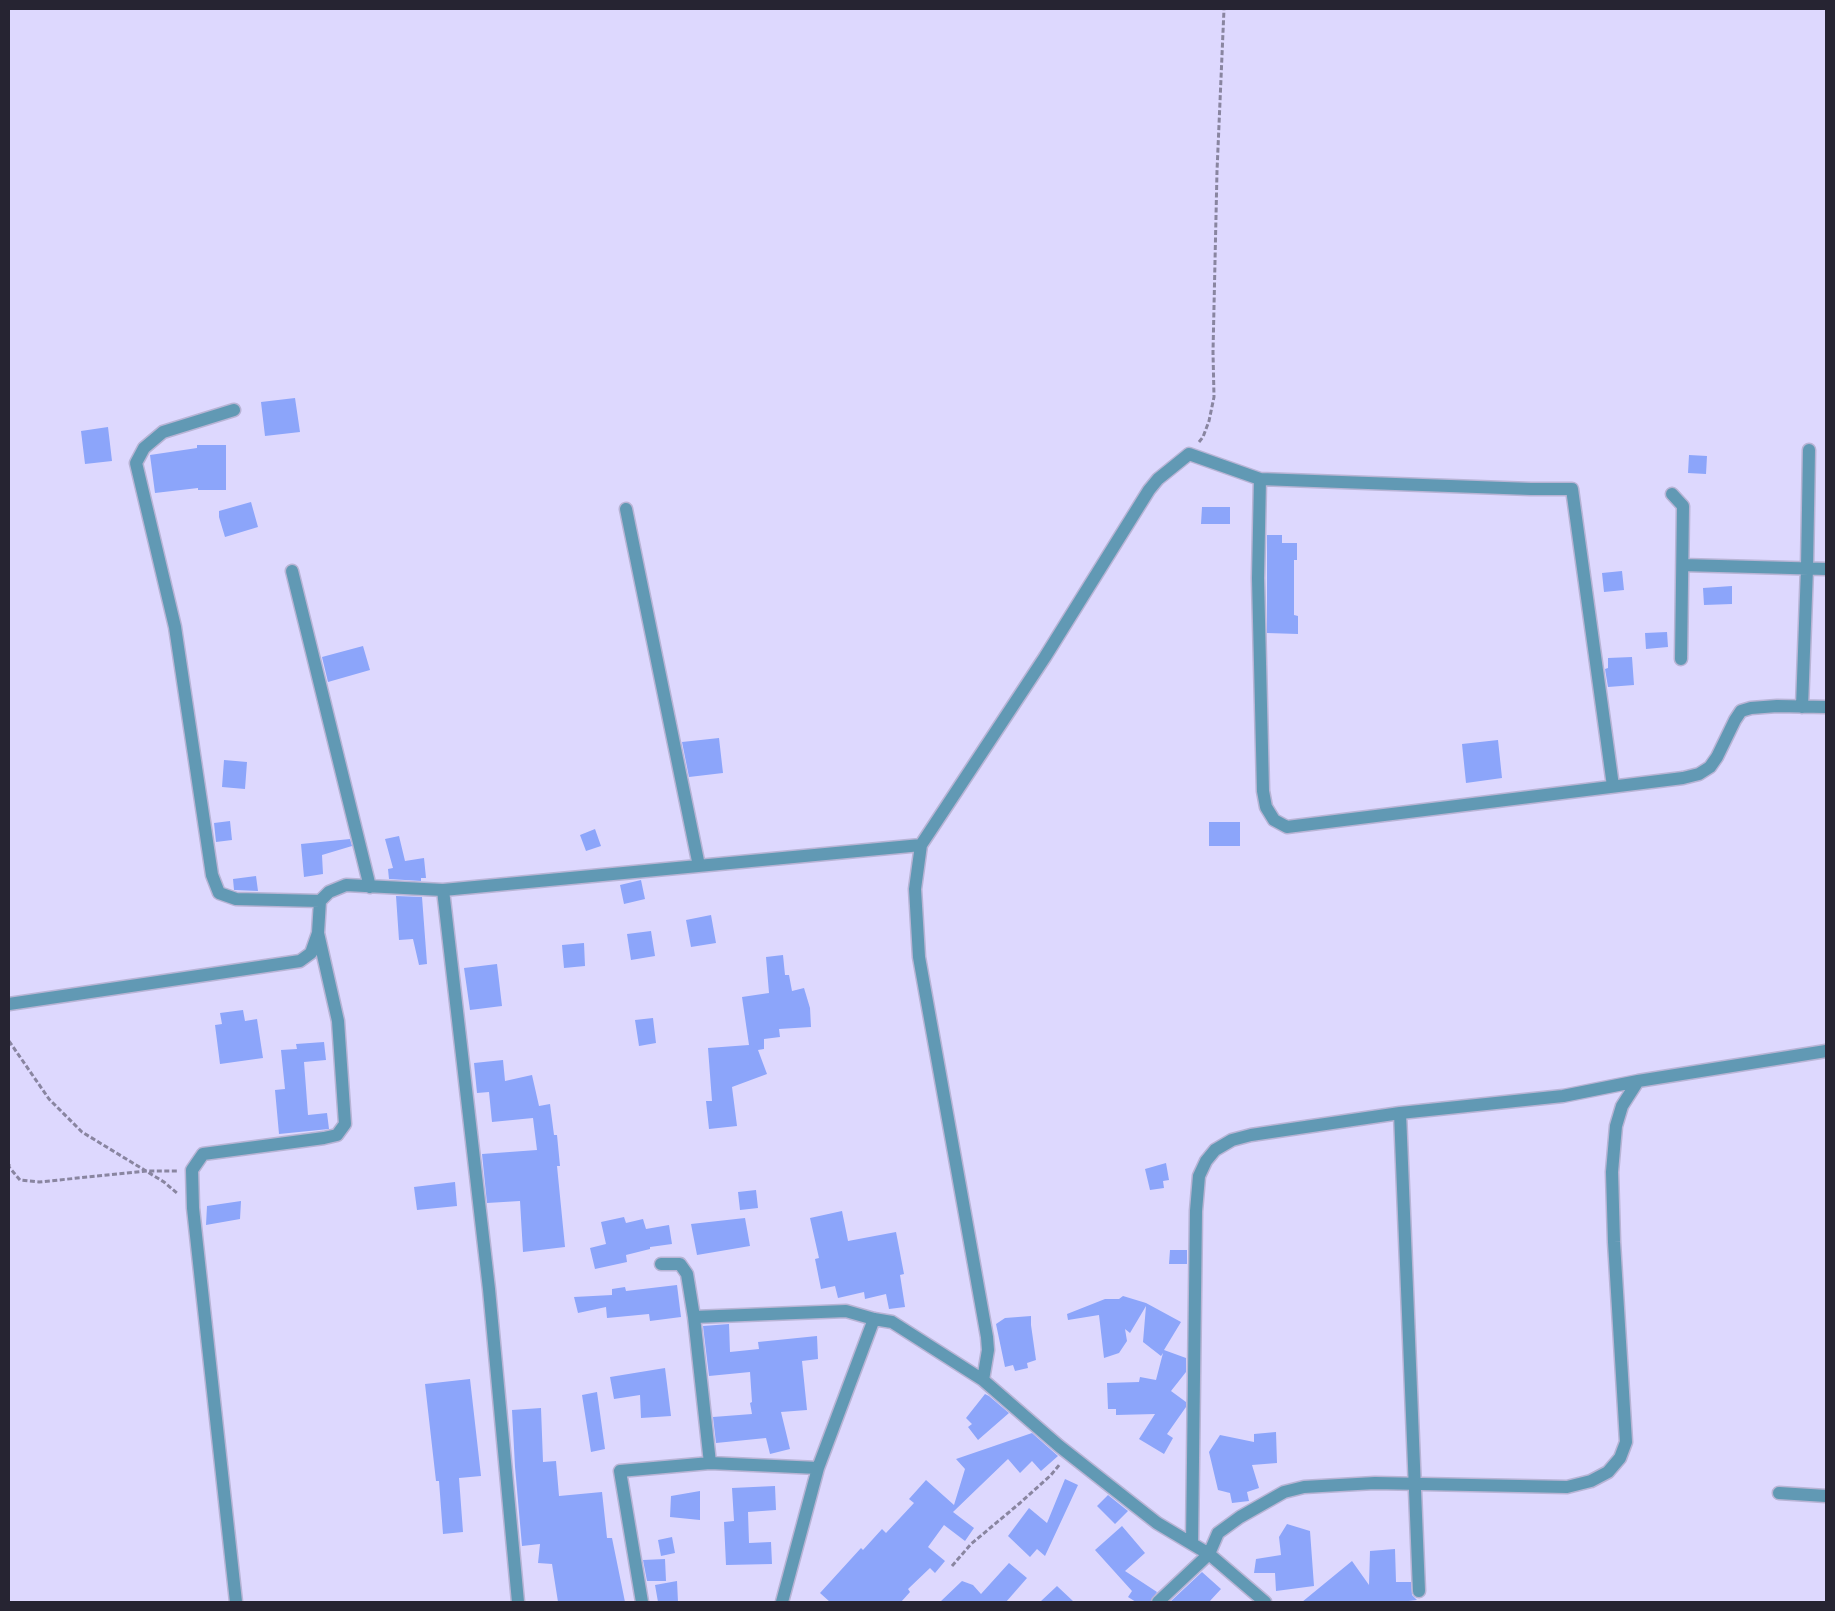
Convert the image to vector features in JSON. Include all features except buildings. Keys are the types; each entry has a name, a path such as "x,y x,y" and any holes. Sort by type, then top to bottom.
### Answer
{"street":[{"path":"234,410 163,432 144,448 136,463 175,627 212,875 218,893 236,900 320,901"},
{"path":"1802,706 1809,450"},
{"path":"983,1380 988,1350 987,1337 919,956 915,888 921,845 1045,657 1149,490 1158,479 1189,454 1260,479 1521,489 1572,489 1612,786"},
{"path":"1260,479 1258,578 1263,791 1266,807 1274,820 1287,827 1683,778 1699,774 1710,767 1718,757 1735,720 1742,711 1751,708 1826,707"},
{"path":"1672,494 1683,506 1681,659"},
{"path":"626,509 699,866"},
{"path":"1683,565 1826,569"},
{"path":"292,571 370,886"},
{"path":"9,1004 300,961 311,953 318,933 320,901 328,892 346,886 443,890 921,845"},
{"path":"443,890 489,1289 518,1602"},
{"path":"236,1602 193,1208 192,1170 203,1154 324,1138 336,1135 345,1124 338,1022 318,933"},
{"path":"1192,1544 1196,1211 1199,1176 1206,1161 1215,1150 1232,1140 1251,1134 1400,1113 1563,1096 1638,1081 1826,1051"},
{"path":"1158,1602 1210,1554 1218,1533 1240,1517 1284,1492 1313,1487 1375,1483 1567,1487 1591,1481 1608,1472 1620,1458 1626,1442 1614,1242 1612,1172 1616,1126 1622,1106 1638,1081"},
{"path":"1400,1113 1419,1591"},
{"path":"661,1264 680,1264 687,1274 694,1317 710,1463"},
{"path":"694,1317 846,1311 892,1322 983,1380 1068,1454 1157,1524 1210,1554 1265,1602"},
{"path":"782,1602 818,1468 874,1319"},
{"path":"642,1602 620,1471 710,1463 818,1468"},
{"path":"1779,1493 1826,1496"}],"path":[{"path":"1189,454 1203,437 1209,421 1214,397 1213,352 1217,170 1224,9"},
{"path":"9,1041 49,1099 82,1132 164,1182 193,1208"},
{"path":"9,1164 9,1167 20,1180 39,1182 147,1171 192,1170"},
{"path":"952,1566 971,1544 1051,1475 1068,1454"}]}
